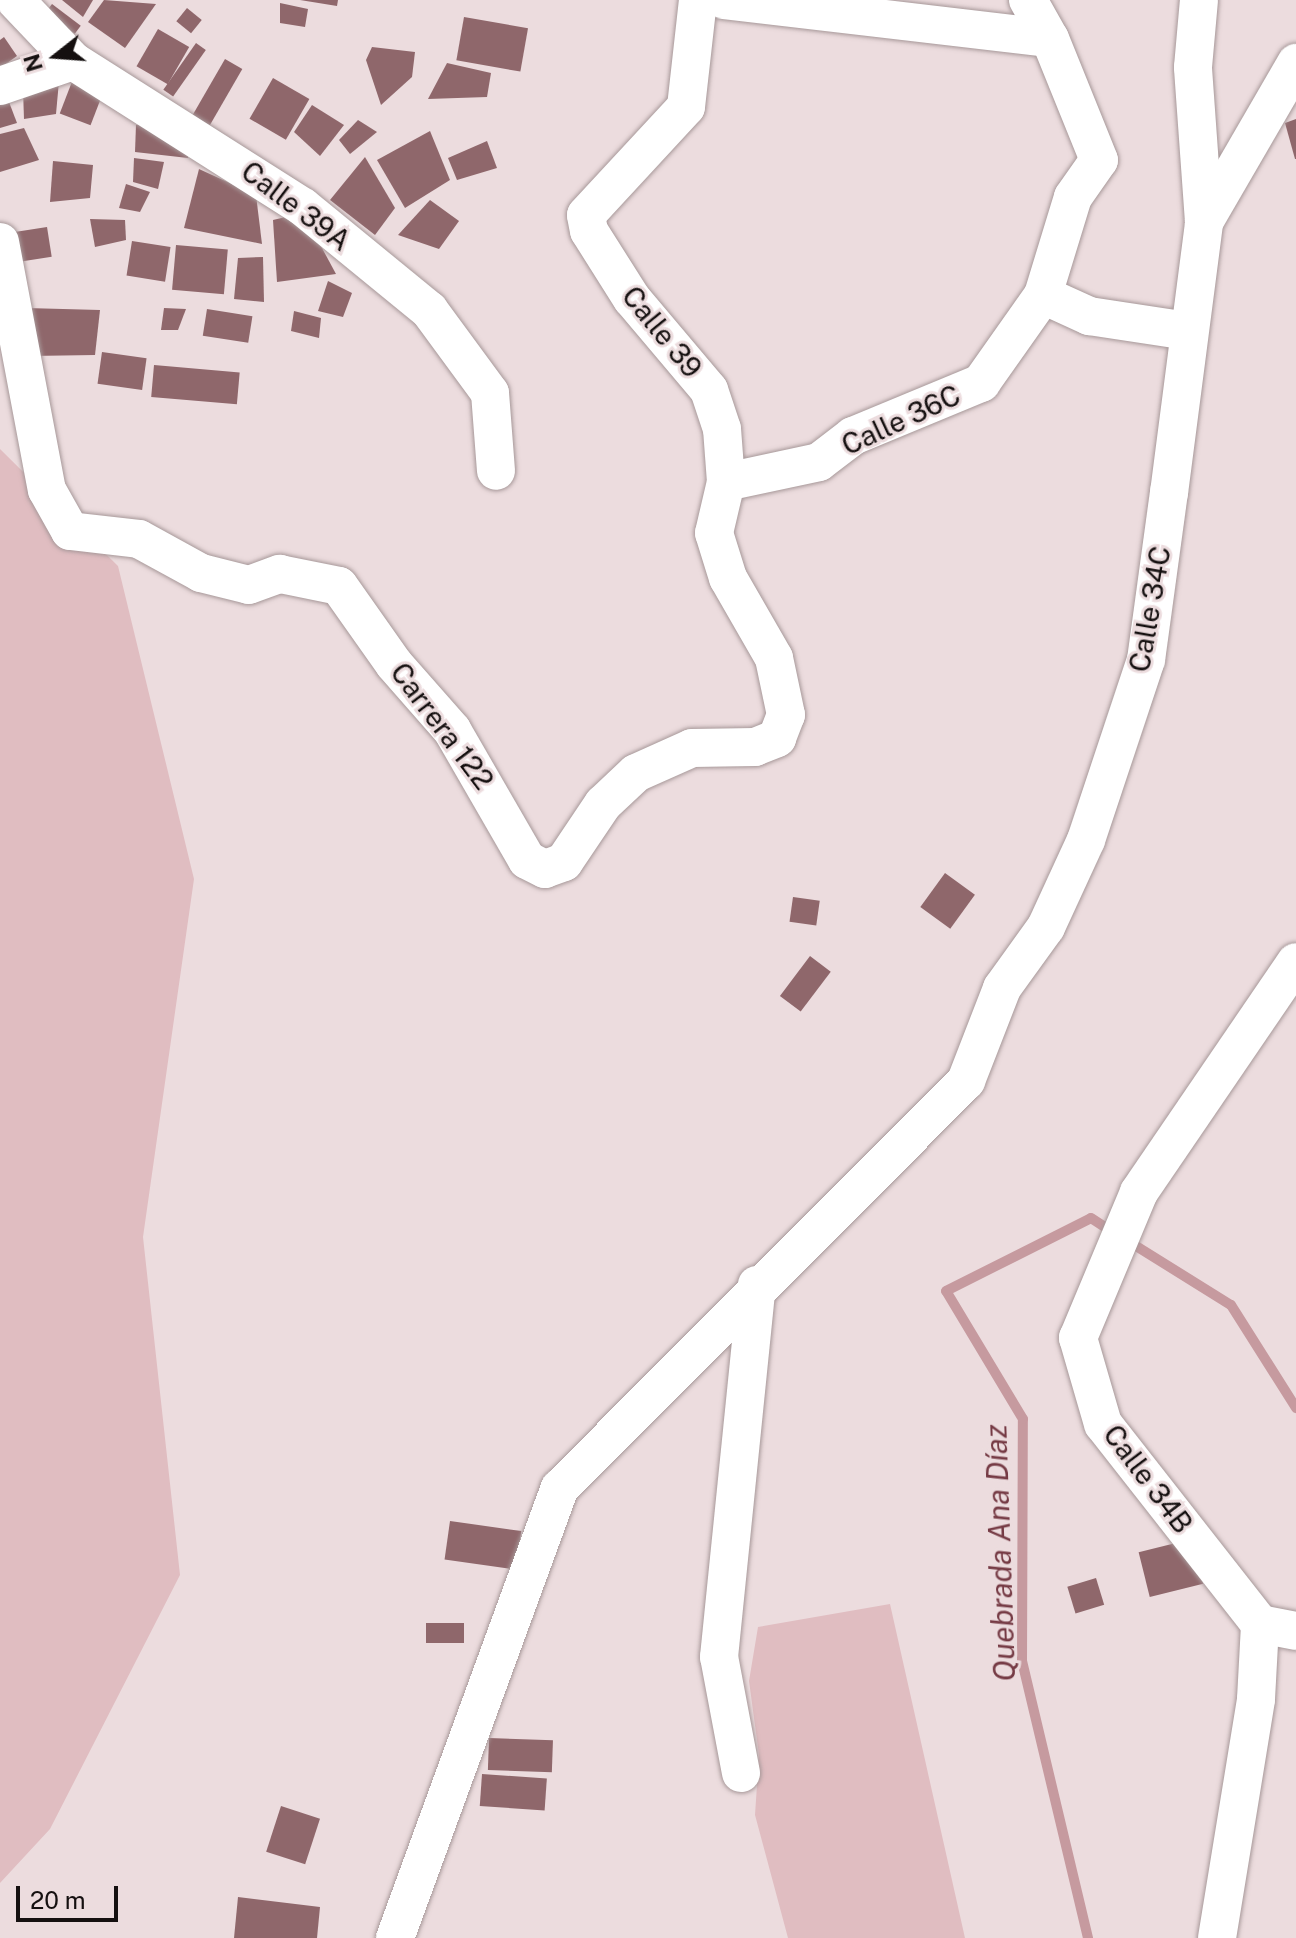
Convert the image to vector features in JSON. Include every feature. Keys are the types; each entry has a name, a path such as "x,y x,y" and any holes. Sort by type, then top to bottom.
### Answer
{"street":[{"name":"Calle 39A","path":"15,0 73,61 303,207 429,310 490,393 496,471"},
{"name":"Calle 39","path":"698,0 686,107 586,215 589,231 632,299 709,390 722,429 726,482 714,533 728,578 774,658 786,715 777,738"},
{"path":"724,0 1048,38"},
{"name":"Calle 36C","path":"726,482 819,462 853,436 981,383 1043,295 1073,197 1099,160 1048,38 1028,0"},
{"name":"Calle 34C","path":"395,1938 560,1488 674,1378 757,1285 966,1081 1002,988 1046,927 1086,840 1146,660 1204,222 1193,67 1199,0"},
{"path":"0,86 73,61"},
{"path":"1204,222 1296,63"},
{"name":"Carrera 122","path":"0,242 47,490 70,531 139,539 201,573 249,585 280,574 339,586 394,664 452,730 527,860 545,869 564,862 603,804 636,773 692,748 755,747 777,738"},
{"path":"1043,295 1113,322 1188,331"},
{"name":"Calle 34B","path":"1217,1938 1256,1699 1278,1627 1103,1424 1078,1338 1129,1215 1296,962"},
{"path":"741,1773 719,1657 757,1285"}],"shaded area":[{"path":"0,449 118,566 194,879 143,1237 180,1575 50,1829 0,1883"},
{"path":"890,1604 965,1938 788,1938 755,1815 759,1755 749,1681 758,1627"}],"building":[{"path":"62,0 93,0 83,17"},
{"path":"104,0 156,4 125,48 88,22"},
{"path":"300,0 338,0 337,6"},
{"path":"280,3 308,9 305,27 280,23"},
{"path":"52,4 81,26 75,34 46,12"},
{"path":"187,8 202,20 191,33 176,21"},
{"path":"464,17 528,28 520,72 456,60"},
{"path":"158,29 189,47 168,84 136,66"},
{"path":"4,37 17,56 0,68 0,40"},
{"path":"196,43 206,50 173,97 163,90"},
{"path":"372,47 415,52 412,77 381,105 366,60"},
{"path":"225,59 242,69 210,125 192,115"},
{"path":"447,63 491,73 487,97 428,99"},
{"path":"273,78 309,99 286,140 250,119"},
{"path":"73,79 104,91 91,125 60,114"},
{"path":"59,81 56,114 24,119 23,90"},
{"path":"9,102 17,123 0,128 0,105"},
{"path":"312,105 344,125 320,156 294,132"},
{"path":"165,119 192,135 188,158 135,152 136,125"},
{"path":"1296,119 1296,159 1295,159 1285,123"},
{"path":"358,120 377,132 350,154 339,140"},
{"path":"24,128 39,160 0,172 0,134"},
{"path":"430,131 450,180 405,208 377,160"},
{"path":"487,141 497,168 457,180 448,158"},
{"path":"365,157 395,208 375,235 330,200"},
{"path":"134,158 164,162 158,189 133,182"},
{"path":"53,161 93,165 90,198 50,202"},
{"path":"199,169 256,195 262,244 184,228"},
{"path":"126,184 150,192 140,212 119,208"},
{"path":"430,200 459,221 439,249 398,235"},
{"path":"294,215 322,248 336,274 277,282 273,220"},
{"path":"90,219 125,220 126,240 95,247"},
{"path":"47,227 52,257 13,263 8,233"},
{"path":"132,241 171,247 165,282 127,276"},
{"path":"176,245 228,250 224,294 172,290"},
{"path":"263,257 264,302 234,299 238,258"},
{"path":"328,281 352,293 343,317 318,311"},
{"path":"26,308 100,310 95,355 30,356"},
{"path":"164,308 186,309 178,330 161,330"},
{"path":"207,309 252,316 248,343 203,336"},
{"path":"294,311 321,318 319,338 291,331"},
{"path":"102,352 147,358 142,390 98,384"},
{"path":"154,365 240,372 237,404 151,397"},
{"path":"945,873 975,895 950,929 920,907"},
{"path":"793,897 820,901 816,926 790,922"},
{"path":"810,956 831,972 801,1012 780,996"},
{"path":"450,1521 521,1531 516,1570 445,1560"},
{"path":"1192,1539 1203,1584 1150,1597 1139,1552"},
{"path":"1096,1578 1104,1605 1075,1614 1067,1587"},
{"path":"426,1623 464,1623 464,1643 426,1643"},
{"path":"489,1738 553,1740 552,1772 488,1770"},
{"path":"482,1774 547,1779 545,1810 480,1806"},
{"path":"281,1806 320,1819 305,1864 266,1852"},
{"path":"238,1897 320,1907 317,1938 234,1938"}],"waterway":[{"name":"Quebrada Ana Díaz","path":"1088,1938 1022,1662 1023,1419 946,1291 1091,1218 1114,1233"},
{"name":"Quebrada Ana Díaz","path":"1128,1241 1231,1305 1296,1408"}]}
